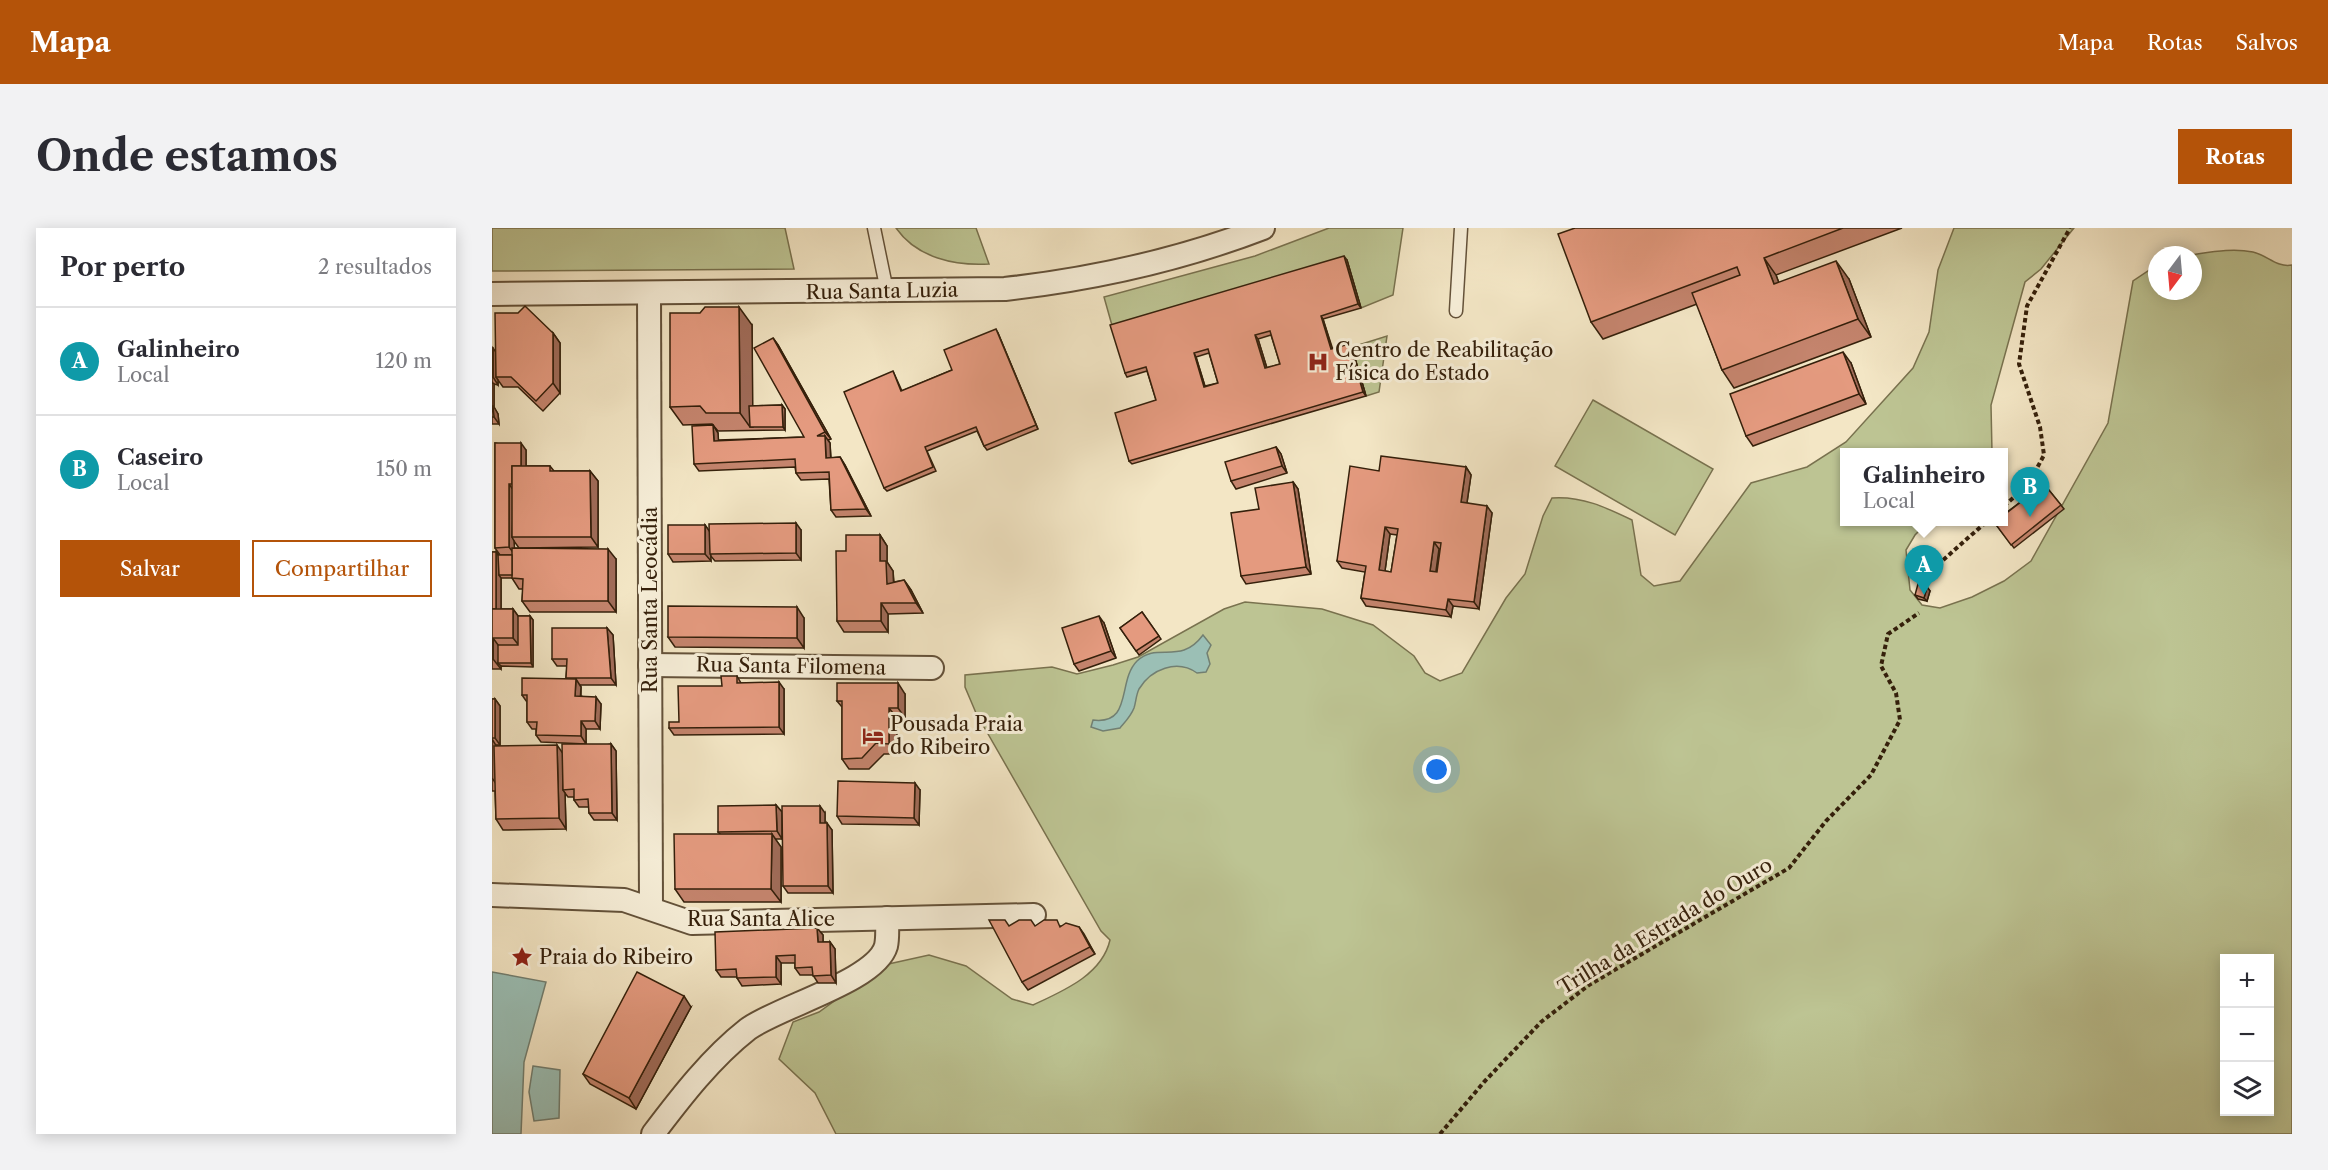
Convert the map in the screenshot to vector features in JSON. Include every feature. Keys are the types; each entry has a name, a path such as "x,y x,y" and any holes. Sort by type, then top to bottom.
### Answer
{"street":[{"name":"Rua Santa Luzia","path":"492,294 956,291 1054,283 1150,264 1263,228"},
{"name":"Rua Santa Leocádia","path":"649,293 651,908"},
{"name":"Rua Santa Filomena","path":"650,665 932,668"},
{"name":"Rua Santa Alice","path":"492,895 624,900 692,923 1034,915"},
{"path":"653,1134 698,1078 748,1030 776,1012 831,990 877,961 886,946 887,918"}],"lane":[{"path":"874,228 887,291"},
{"path":"1456,311 1461,228"}],"path":[{"path":"2008,502 2028,485 2044,455 2040,427 2019,364 2027,306 2070,228"},
{"path":"1932,570 1982,526"},
{"name":"Trilha da Estrada do Ouro","path":"1440,1134 1484,1082 1542,1022 1581,991 1789,868 1826,821 1871,775 1900,720 1896,693 1881,666 1888,634 1919,613"}],"green space":[{"path":"492,228 785,228 794,269 492,271"},
{"path":"896,228 976,228 989,264 963,263 938,258 915,247"},
{"path":"1329,228 1403,228 1393,295 1361,308 1346,260 1113,329 1104,297 1255,256"},
{"path":"1954,228 2074,228 2041,269 2025,282 1991,405 1992,448 1840,448 1840,526 1924,526 1906,550 1910,590 1922,605 1940,608 1972,597 2004,581 2031,561 2108,423 2133,281 2148,271 2148,300 2202,300 2202,254 2237,250 2253,252 2282,265 2292,265 2292,1134 836,1134 815,1093 779,1059 793,1022 819,1012 884,965 929,955 966,966 1012,999 1033,1005 1080,980 1099,963 1106,952 1110,940 1101,931 976,713 965,687 965,675 1052,667 1077,674 1113,665 1138,657 1224,609 1245,602 1322,609 1373,625 1414,656 1425,673 1440,681 1462,673 1506,598 1525,574 1543,516 1552,498 1583,501 1632,520 1641,575 1654,586 1680,581 1751,483 1807,467 1846,442 1913,368 1929,332 1938,270"},
{"path":"1387,336 1379,392 1366,396 1352,347"},
{"path":"1593,400 1713,469 1675,535 1555,466"}],"water":[{"path":"1203,635 1211,645 1207,653 1210,664 1206,672 1197,673 1181,667 1157,671 1139,689 1133,711 1120,728 1103,731 1091,727 1093,720 1106,720 1114,716 1119,709 1127,679 1137,661 1153,653 1178,652 1186,649"},
{"path":"492,972 546,982 524,1062 521,1134 492,1134"},
{"path":"533,1066 560,1070 559,1118 534,1121 529,1092"}],"building":[{"path":"1575,228 1843,228 1764,258 1774,284 1836,261 1858,319 1722,370 1692,293 1740,275 1737,267 1591,322 1558,234"},
{"name":"Centro de Reabilitação Física do Estado","path":"1344,256 1358,304 1321,316 1331,349 1349,344 1363,392 1129,461 1115,413 1156,400 1146,367 1125,373 1110,325","holes":["1270,331 1280,364 1265,368 1255,335","1208,349 1218,383 1204,387 1194,353"]},
{"path":"525,306 553,333 553,383 536,401 511,377 496,377 495,313 518,313"},
{"path":"705,307 739,307 740,413 706,413 700,406 670,407 670,313 700,313"},
{"path":"996,329 1036,425 984,446 976,427 925,447 933,467 884,488 844,392 893,371 901,391 952,370 944,350"},
{"path":"773,338 825,432 817,436 825,436 826,458 840,457 866,509 831,510 829,472 796,473 795,459 694,464 692,426 713,425 714,441 804,437 754,348"},
{"path":"493,348 493,377 492,377"},
{"path":"1843,352 1859,394 1746,436 1730,394"},
{"path":"782,405 783,427 750,427 749,406"},
{"path":"495,443 521,443 521,466 512,466 512,484 509,484 509,547 495,548"},
{"path":"1276,447 1282,466 1231,481 1225,462"},
{"path":"1381,456 1466,467 1461,502 1487,506 1474,602 1448,599 1446,610 1361,598 1366,566 1337,561 1350,466 1379,471","holes":["1385,527 1398,529 1391,572 1379,570","1434,542 1441,543 1437,572 1430,571"]},
{"path":"512,466 550,466 550,471 590,471 591,537 512,537"},
{"path":"1293,482 1306,567 1241,576 1231,513 1259,509 1255,488"},
{"path":"2044,484 2061,505 2011,545 1997,526 2008,526 2008,512"},
{"path":"796,523 796,553 710,554 709,524"},
{"path":"668,525 705,525 705,554 668,554"},
{"path":"846,535 880,535 880,561 886,561 887,584 904,580 916,603 881,603 881,621 837,621 836,551 846,551"},
{"path":"512,548 608,549 608,601 522,601 523,579 512,578"},
{"path":"492,552 496,552 496,609 492,609"},
{"path":"498,555 512,555 512,575 499,575"},
{"path":"1918,584 1927,587 1924,598 1915,595"},
{"path":"668,606 797,607 797,638 668,637"},
{"path":"492,609 513,609 513,638 493,638 493,659 492,659"},
{"path":"1142,612 1159,636 1136,651 1120,628"},
{"path":"518,616 530,616 531,663 498,663 498,645 518,645"},
{"path":"1099,616 1111,651 1074,664 1062,628"},
{"path":"552,628 607,628 611,678 566,678 567,659 552,659"},
{"path":"721,676 737,676 737,683 779,682 779,727 669,728 669,722 679,722 678,686 722,686"},
{"path":"522,678 576,679 575,696 596,697 595,721 581,721 581,736 536,735 537,722 527,722 527,695 522,695"},
{"name":"Pousada Praia do Ribeiro","path":"837,683 898,683 898,708 889,708 889,744 876,743 862,758 842,759 842,701 837,701"},
{"path":"492,699 495,699 495,738 492,738"},
{"path":"562,744 611,744 612,813 589,813 588,799 574,800 574,789 563,790"},
{"path":"557,745 559,818 496,819 494,746"},
{"path":"838,781 915,783 914,818 837,816"},
{"path":"776,805 777,831 718,832 718,806"},
{"path":"782,806 820,806 820,823 827,823 828,886 783,886"},
{"path":"674,834 772,834 771,889 675,889"},
{"path":"989,920 1005,920 1009,926 1019,920 1031,920 1035,926 1044,920 1057,920 1060,927 1066,923 1079,927 1090,947 1022,982"},
{"path":"817,928 818,942 830,942 831,975 813,976 812,967 795,968 795,955 776,956 776,977 737,978 736,969 716,970 715,932"},
{"path":"637,972 684,996 629,1098 583,1074"}],"place":[{"name":"Centro de Reabilitação Física do Estado","path":"1318,362"},
{"name":"Caseiro","path":"2030,517"},
{"name":"Galinheiro","path":"1924,595"},
{"name":"Pousada Praia do Ribeiro","path":"873,736"},
{"name":"Praia do Ribeiro","path":"522,957"}]}
